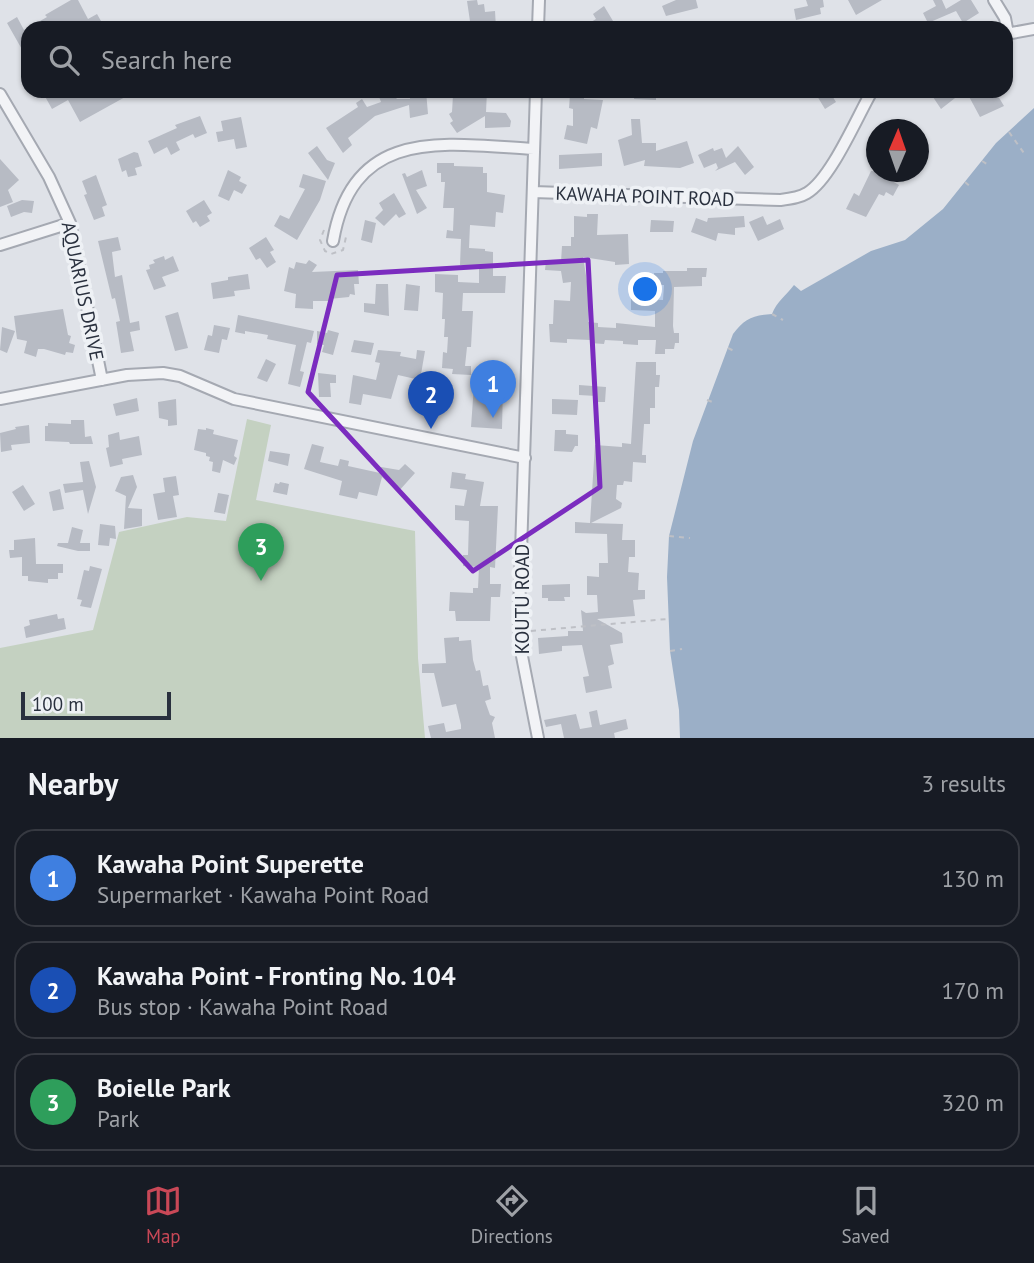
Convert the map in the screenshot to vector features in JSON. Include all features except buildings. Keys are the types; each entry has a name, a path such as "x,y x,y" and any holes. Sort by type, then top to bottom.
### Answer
{"street":[{"path":"538,21 539,0"},
{"path":"994,0 1005,21"},
{"path":"1013,33 1034,29"},
{"name":"AQUARIUS DRIVE","path":"0,94 49,177 70,223 102,380"},
{"path":"533,192 536,98"},
{"name":"KAWAHA POINT ROAD","path":"524,458 533,192 780,200 794,198 807,193 819,182 868,98"},
{"path":"333,241 340,210 354,184 370,168 389,155 424,145 534,149"},
{"path":"0,245 70,223"},
{"path":"0,399 146,373 172,375 234,399 524,458"},
{"name":"KOUTU ROAD","path":"524,458 519,631 525,679 538,738"}],"path":[{"path":"1009,132 1026,156"},
{"path":"982,161 990,166"},
{"path":"964,182 972,188"},
{"path":"325,229 320,240 325,251 331,254 343,250 346,246 344,230"},
{"path":"772,314 783,320"},
{"path":"728,348 736,352"},
{"path":"707,400 715,403"},
{"path":"669,536 690,538"},
{"path":"519,631 667,619"},
{"path":"670,651 682,649"}],"highlighted area":[{"path":"588,260 600,487 473,571 308,392 337,275"}],"green space":[{"path":"247,419 271,425 256,500 415,531 418,658 425,738 0,738 0,648 93,630 119,532 187,517 226,521"}],"water":[{"path":"1034,108 1034,738 680,738 679,710 670,651 667,577 669,536 693,441 733,334 750,319 772,314 794,285 801,291 871,251 905,240 943,209 996,143"}],"place":[{"name":"Kawaha Point Superette","path":"493,418"},
{"name":"Kawaha Point - Fronting No. 104","path":"431,429"},
{"name":"Boielle Park","path":"261,581"}]}
